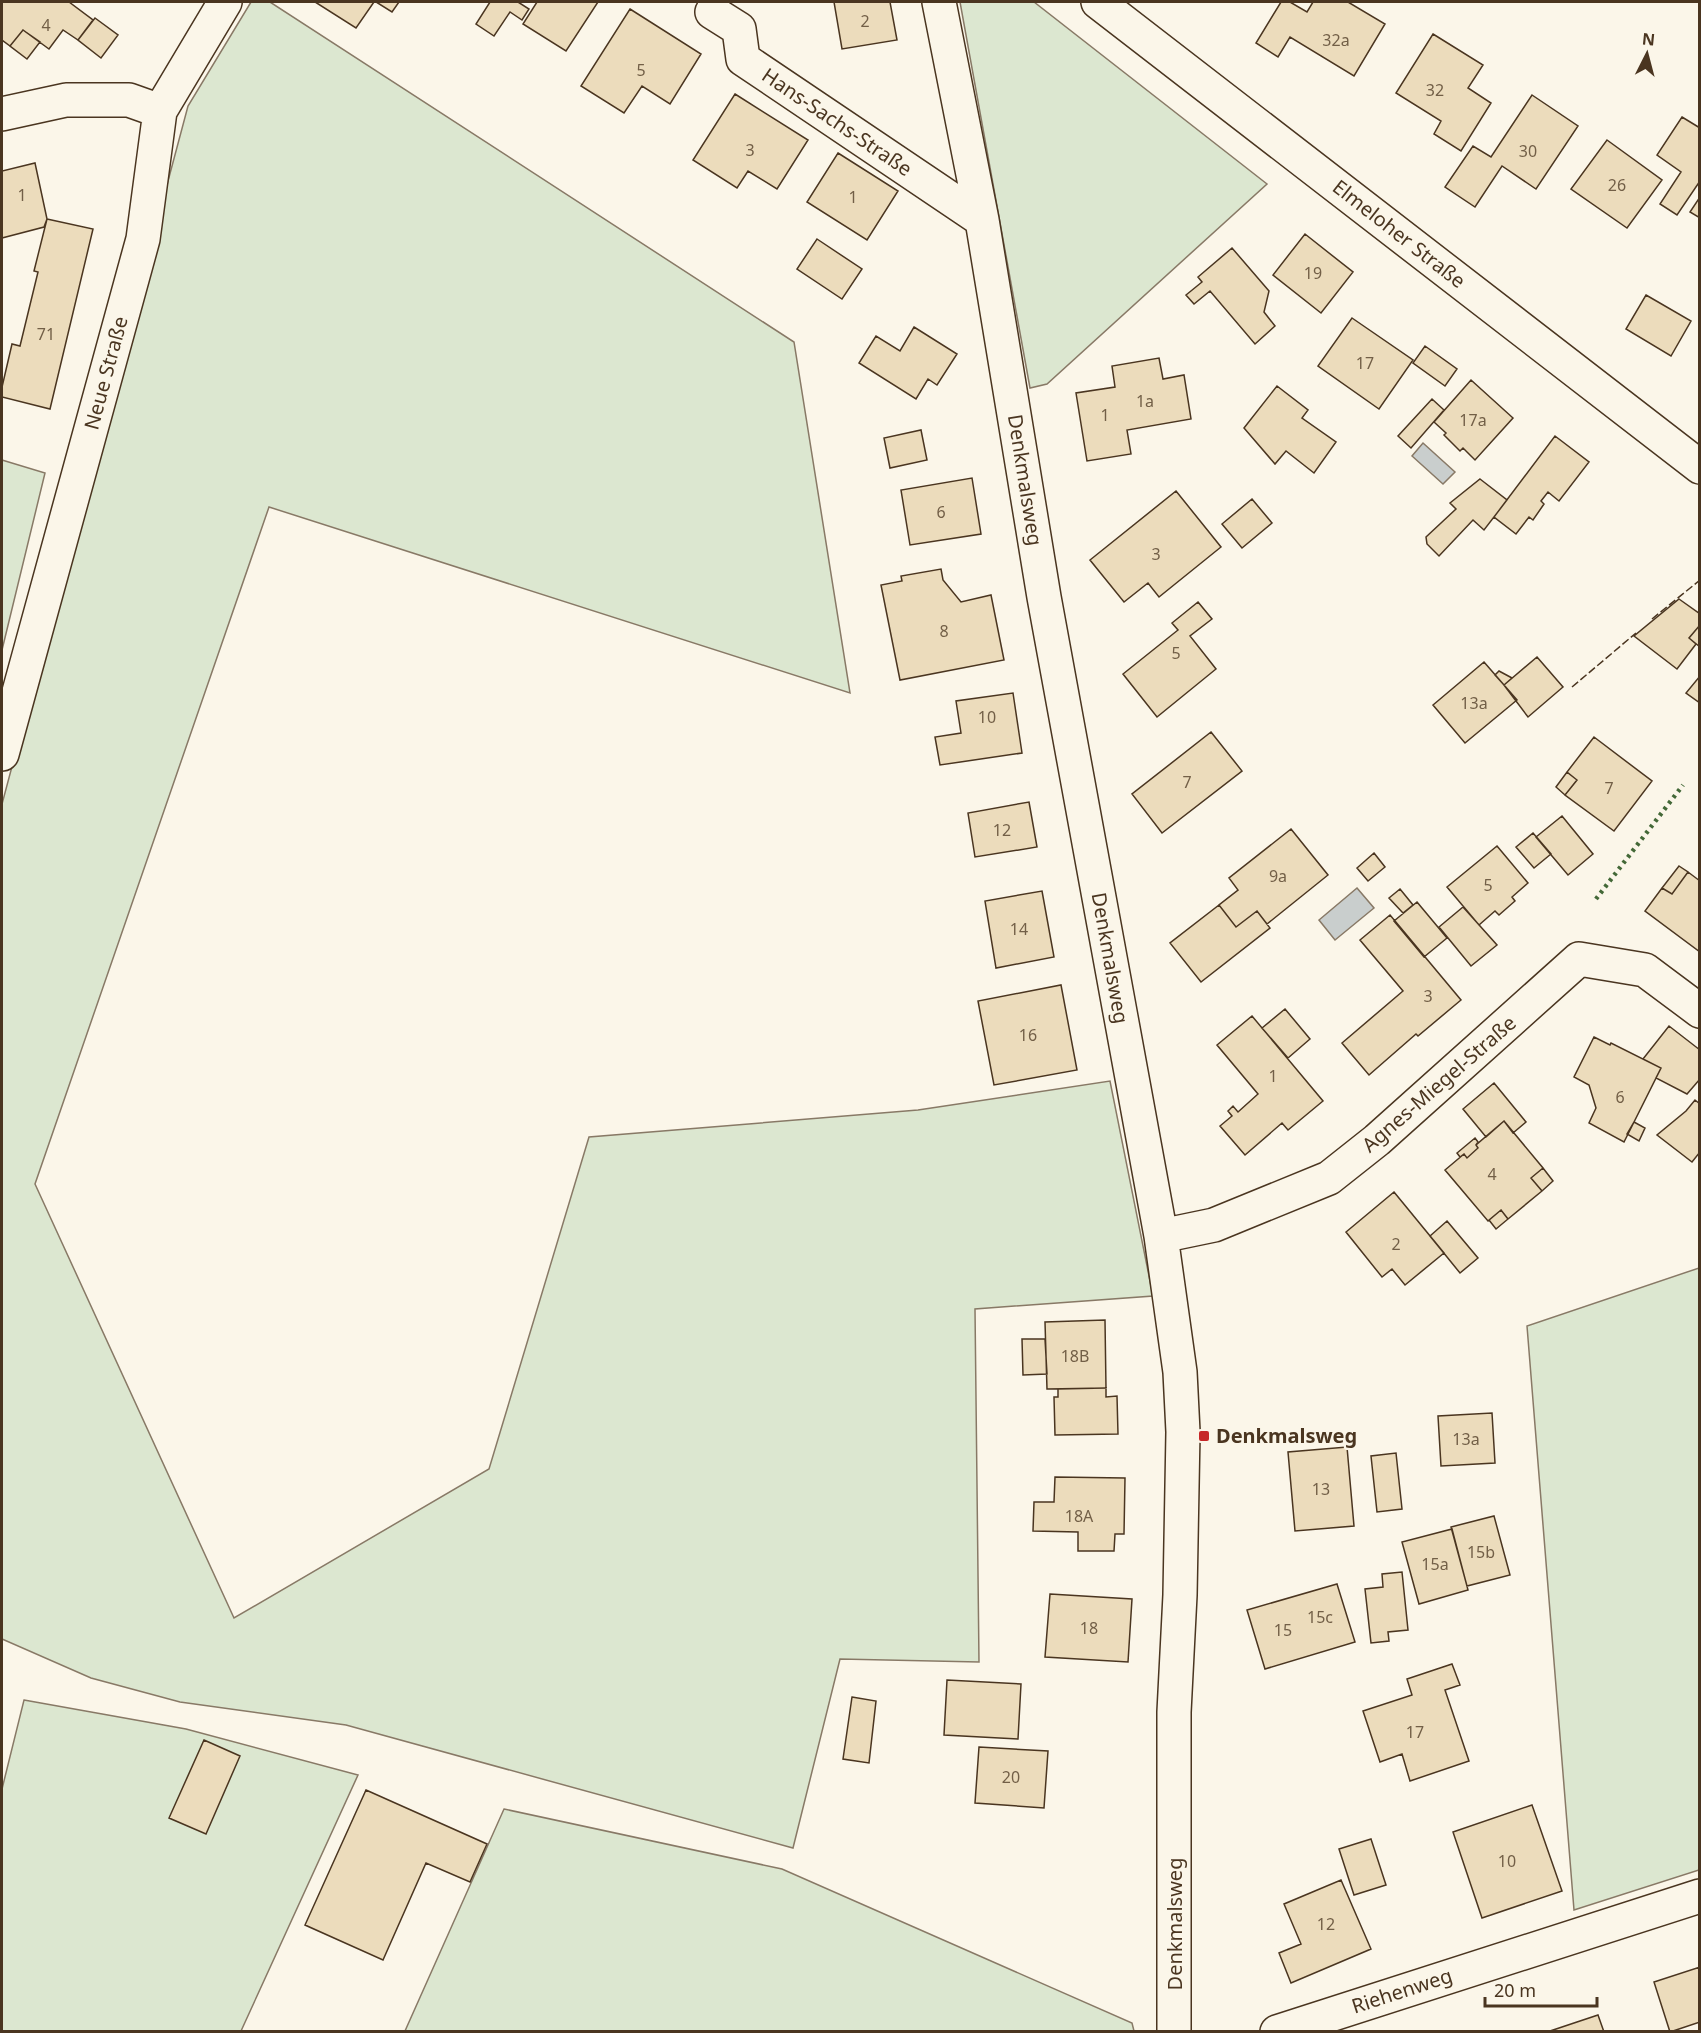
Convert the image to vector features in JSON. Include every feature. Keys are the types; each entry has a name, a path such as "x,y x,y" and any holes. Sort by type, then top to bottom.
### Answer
{"street":[{"name":"Neue Straße","path":"2,754 143,239 160,111 225,2"},
{"name":"Denkmalsweg","path":"939,2 982,220 1044,597 1161,1236 1180,1372 1183,1432 1180,1595 1174,1712 1174,2031"},
{"name":"Elmeloher Straße","path":"1098,2 1700,467"},
{"name":"Hans-Sachs-Straße","path":"712,12 739,29 743,59 982,220"},
{"path":"2,114 66,100 129,100 160,111"},
{"name":"Agnes-Miegel-Straße","path":"1161,1236 1214,1225 1329,1178 1377,1140 1579,959 1645,970 1700,1011"},
{"name":"Riehenweg","path":"1277,2031 1700,1896"}],"green space":[{"path":"251,2 270,2 794,342 850,693 269,507 35,1184 234,1618 489,1469 589,1137 918,1110 1110,1081 1153,1296 975,1309 979,1662 840,1659 793,1848 346,1725 180,1702 91,1678 2,1639 2,804 188,106"},
{"path":"960,2 1034,2 1267,184 1047,384 1030,388"},
{"path":"2,460 45,473 2,650"},
{"path":"1699,1268 1699,1870 1574,1910 1527,1326"},
{"path":"24,1700 186,1729 358,1775 241,2031 2,2032 2,1789"},
{"path":"504,1809 782,1869 1132,2023 1134,2031 405,2031"}],"shaded area":[{"path":"1423,443 1455,472 1443,484 1412,456"},
{"path":"1357,888 1374,908 1335,940 1319,920"}],"building":[{"path":"2,2 69,2 93,20 78,40 63,30 49,49 23,30 10,46 2,40"},
{"path":"315,2 374,2 356,28"},
{"path":"376,2 399,2 392,12"},
{"path":"490,2 518,2 529,9 522,20 510,12 494,36 476,24"},
{"path":"537,2 598,2 566,51 523,24"},
{"path":"834,2 890,2 897,40 842,49"},
{"path":"1281,2 1290,2 1307,12 1313,2 1348,2 1385,24 1354,76 1290,37 1278,57 1256,43"},
{"path":"630,9 701,54 670,104 642,86 624,113 581,86"},
{"path":"95,18 118,35 101,58 78,40"},
{"path":"23,30 40,42 27,59 10,46"},
{"path":"1433,34 1483,65 1468,88 1491,103 1461,151 1434,134 1441,121 1396,93"},
{"path":"735,94 808,140 777,189 748,171 737,188 693,160"},
{"path":"1532,95 1578,126 1536,189 1502,166 1475,207 1445,187 1473,146 1491,157"},
{"path":"1682,117 1700,128 1700,181 1677,215 1660,204 1681,172 1657,155"},
{"path":"1607,140 1662,180 1627,228 1571,189"},
{"path":"838,153 898,191 867,240 807,202"},
{"path":"35,163 47,219 44,227 2,238 2,171"},
{"path":"1700,197 1700,218 1690,212"},
{"path":"47,219 93,229 50,409 2,397 2,387 12,344 20,346 38,272 34,271"},
{"path":"1305,234 1353,272 1321,313 1273,275"},
{"path":"817,239 862,269 842,299 797,269"},
{"path":"1232,248 1269,291 1264,312 1275,326 1255,344 1210,291 1194,304 1186,295 1202,282 1198,277"},
{"path":"1646,295 1691,321 1671,356 1626,329"},
{"path":"1352,318 1413,360 1379,409 1318,366"},
{"path":"914,327 957,354 937,385 928,379 916,399 859,363 876,336 900,351"},
{"path":"1425,346 1457,369 1445,386 1413,363"},
{"path":"1159,358 1163,379 1184,375 1191,419 1127,430 1131,454 1087,461 1076,393 1115,387 1112,366"},
{"path":"1471,380 1513,418 1475,460 1463,448 1460,451 1434,422"},
{"path":"1277,386 1308,410 1302,418 1336,442 1314,473 1286,451 1275,464 1244,428"},
{"path":"1432,399 1444,410 1411,448 1398,436"},
{"path":"921,430 927,460 890,468 884,438"},
{"path":"1555,436 1589,462 1559,501 1548,492 1541,501 1544,504 1533,520 1529,517 1516,534 1494,517"},
{"path":"972,478 981,534 910,545 901,490"},
{"path":"1480,479 1507,500 1484,530 1473,520 1439,556 1427,544 1426,537 1456,509 1450,503"},
{"path":"1176,491 1221,547 1159,597 1148,583 1124,602 1090,560"},
{"path":"1252,499 1272,523 1242,548 1222,524"},
{"path":"941,569 943,580 961,602 991,595 1004,660 900,680 881,585 902,581 901,576"},
{"path":"1679,599 1700,614 1700,625 1689,638 1696,644 1677,669 1634,636"},
{"path":"1198,602 1212,619 1190,636 1216,669 1157,717 1123,674 1178,630 1172,623"},
{"path":"1700,625 1700,647 1689,638"},
{"path":"1537,657 1563,687 1528,717 1504,685"},
{"path":"1484,662 1517,700 1465,743 1433,705"},
{"path":"1499,671 1512,678 1504,685 1495,675"},
{"path":"1700,676 1700,703 1686,693"},
{"path":"1013,693 1022,753 940,765 935,737 961,733 956,701"},
{"path":"1211,732 1242,771 1162,833 1132,794"},
{"path":"1594,737 1652,781 1614,831 1565,795 1577,780 1567,772"},
{"path":"1567,772 1577,780 1565,795 1556,787"},
{"path":"1029,802 1037,847 975,857 968,813"},
{"path":"1562,816 1593,854 1568,875 1536,837"},
{"path":"1291,829 1328,875 1267,924 1257,911 1236,927 1219,905 1238,890 1229,878"},
{"path":"1533,833 1551,854 1534,868 1516,847"},
{"path":"1497,846 1528,883 1512,897 1515,901 1499,915 1495,911 1479,925 1447,887"},
{"path":"1374,853 1385,867 1368,881 1357,868"},
{"path":"1679,866 1688,872 1672,894 1662,888"},
{"path":"1688,872 1700,881 1700,952 1645,911 1662,888 1672,894"},
{"path":"1400,889 1413,905 1403,913 1389,898"},
{"path":"1042,891 1054,957 996,968 985,901"},
{"path":"1417,902 1447,938 1424,957 1394,921"},
{"path":"1219,905 1236,927 1257,911 1270,928 1201,982 1170,943"},
{"path":"1463,907 1497,945 1471,966 1439,927"},
{"path":"1390,915 1461,1000 1418,1036 1416,1034 1369,1075 1342,1043 1403,991 1360,940"},
{"path":"1061,985 1077,1070 994,1085 978,1001"},
{"path":"1285,1009 1310,1039 1288,1058 1262,1028"},
{"path":"1252,1016 1323,1101 1288,1130 1282,1123 1245,1155 1220,1126 1232,1116 1228,1111 1233,1106 1238,1112 1258,1094 1217,1045"},
{"path":"1669,1026 1700,1050 1700,1079 1687,1094 1656,1078 1661,1068 1643,1059"},
{"path":"1594,1037 1661,1068 1624,1142 1589,1123 1596,1108 1589,1085 1574,1077"},
{"path":"1494,1083 1526,1122 1513,1133 1504,1121 1486,1137 1463,1109"},
{"path":"1695,1100 1700,1104 1700,1152 1692,1162 1657,1135 1686,1111"},
{"path":"1504,1121 1543,1168 1531,1178 1542,1191 1508,1219 1501,1210 1488,1221 1445,1170 1464,1154 1467,1158 1478,1148 1476,1145"},
{"path":"1634,1122 1645,1128 1639,1141 1627,1134"},
{"path":"1475,1138 1478,1148 1467,1158 1464,1154 1460,1157 1457,1153"},
{"path":"1543,1168 1553,1181 1542,1191 1531,1178"},
{"path":"1394,1192 1444,1253 1405,1285 1392,1269 1382,1277 1346,1232"},
{"path":"1501,1210 1508,1219 1496,1229 1489,1220"},
{"path":"1447,1221 1478,1258 1460,1273 1430,1236"},
{"path":"1105,1320 1106,1388 1047,1389 1045,1322"},
{"path":"1022,1339 1045,1339 1047,1374 1023,1375"},
{"path":"1106,1388 1106,1397 1117,1396 1118,1434 1055,1435 1054,1397 1058,1397 1058,1389"},
{"path":"1492,1413 1495,1463 1441,1466 1438,1416"},
{"path":"1347,1447 1354,1526 1295,1531 1288,1452"},
{"path":"1396,1453 1402,1509 1377,1512 1371,1456"},
{"path":"1055,1477 1125,1478 1124,1534 1115,1534 1114,1551 1078,1551 1078,1532 1033,1531 1034,1502 1054,1502"},
{"path":"1494,1516 1510,1575 1467,1586 1451,1527"},
{"path":"1452,1529 1468,1590 1419,1604 1402,1542"},
{"path":"1402,1572 1408,1630 1388,1632 1389,1641 1371,1643 1365,1589 1383,1587 1382,1574"},
{"path":"1337,1584 1355,1642 1265,1669 1247,1610"},
{"path":"1050,1594 1132,1599 1128,1662 1045,1657"},
{"path":"1452,1664 1460,1685 1445,1690 1469,1761 1410,1781 1402,1754 1380,1762 1363,1711 1412,1695 1407,1679"},
{"path":"947,1680 1021,1684 1018,1739 944,1735"},
{"path":"852,1697 876,1701 869,1763 843,1759"},
{"path":"204,1740 240,1756 206,1834 169,1818"},
{"path":"979,1747 1048,1751 1044,1808 975,1803"},
{"path":"366,1790 487,1844 470,1882 426,1863 383,1960 305,1925"},
{"path":"1532,1805 1562,1891 1482,1918 1453,1832"},
{"path":"1371,1839 1386,1885 1354,1895 1339,1849"},
{"path":"1341,1880 1371,1949 1291,1983 1279,1953 1301,1944 1284,1904"},
{"path":"1700,1967 1700,2022 1670,2032 1654,1982"},
{"path":"1598,2015 1604,2032 1547,2032"}],"hedge":[{"path":"1596,899 1683,785"}],"fence":[{"path":"1652,619 1700,580"},
{"path":"1572,687 1636,633"}],"place":[{"name":"Denkmalsweg","path":"1204,1436"}]}
